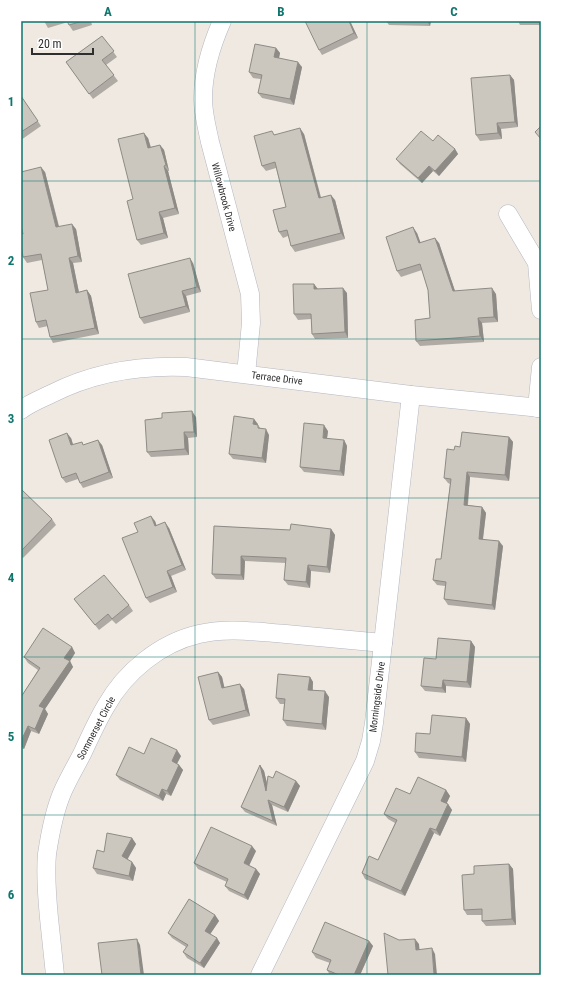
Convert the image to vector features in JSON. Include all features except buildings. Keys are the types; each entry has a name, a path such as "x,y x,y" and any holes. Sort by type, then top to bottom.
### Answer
{"street":[{"name":"Willowbrook Drive","path":"222,21 208,60 204,78 203,100 210,142 250,294 251,323 246,374"},
{"path":"508,214 537,263 541,310"},
{"name":"Terrace Drive","path":"24,402 104,374 145,367 167,366 246,374 412,395 539,408"},
{"path":"539,408 541,368"},
{"name":"Morningside Drive","path":"260,975 365,761 371,741 412,395"},
{"name":"Sommerset Circle","path":"55,975 46,874 47,855 51,832 62,793 106,706 125,679 163,648 186,638 209,632 242,630 383,643"}]}
